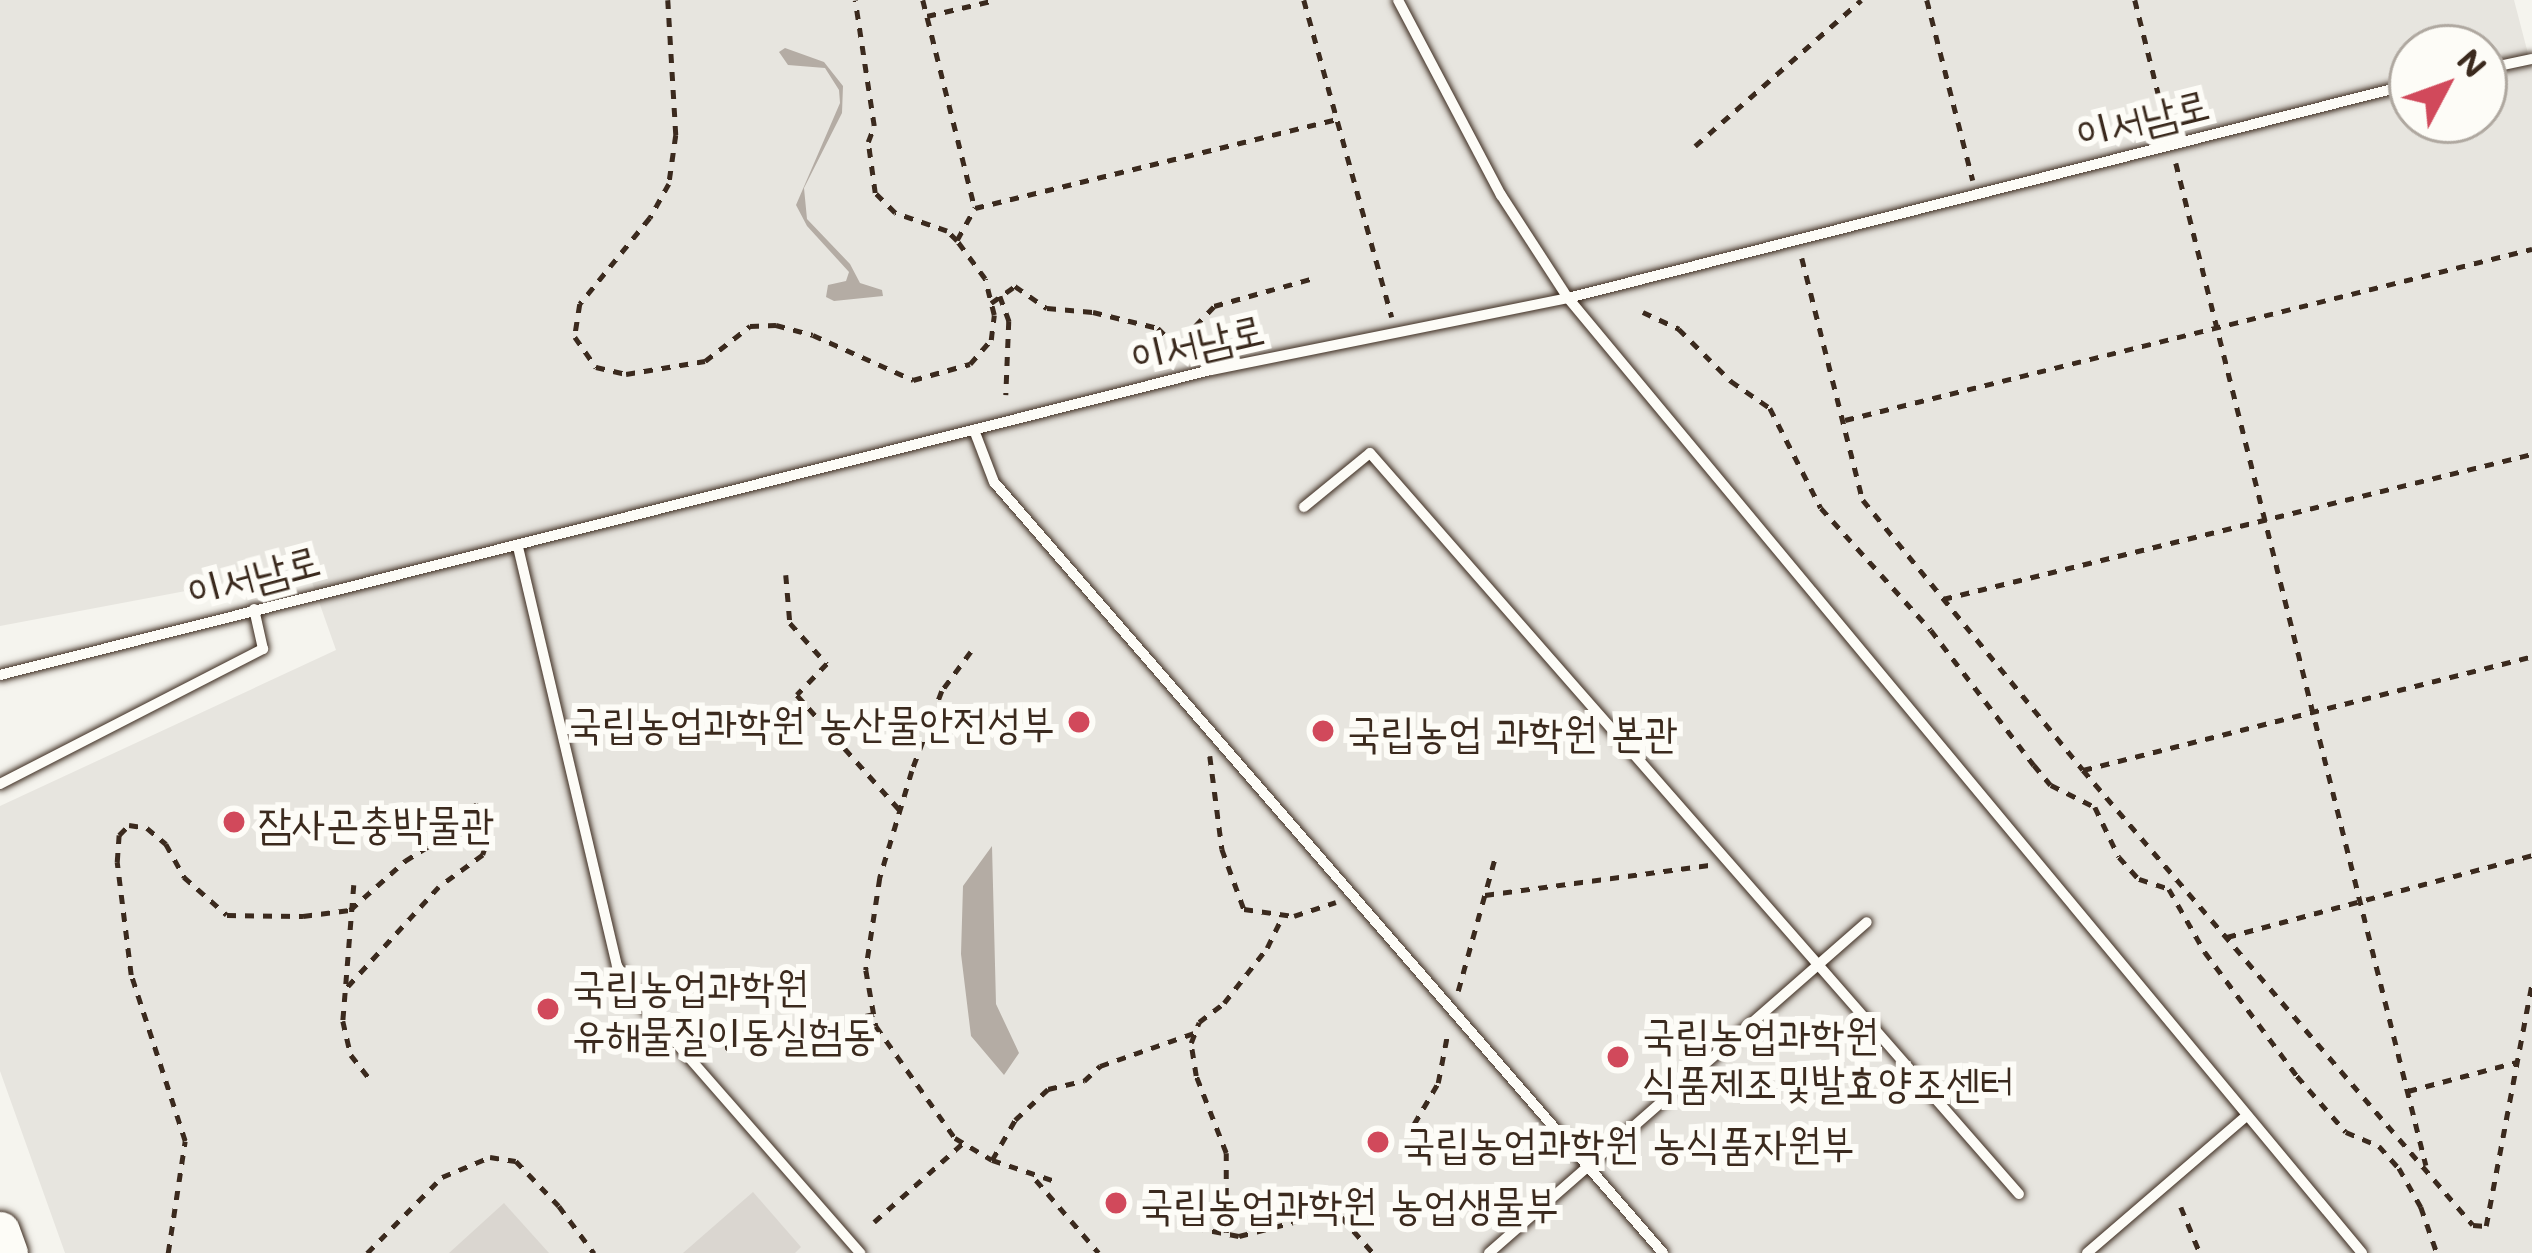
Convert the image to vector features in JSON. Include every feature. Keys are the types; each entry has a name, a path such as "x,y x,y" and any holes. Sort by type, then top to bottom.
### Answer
{"highway":[{"path":"0,1231 8,1253"}],"lane":[{"path":"1398,0 1501,195 1568,298 2362,1253"},
{"name":"이서남로","path":"0,675 1196,374 1568,298 2388,90"},
{"path":"974,430 994,482 1663,1253"},
{"path":"1304,507 1370,453 2019,1194"},
{"path":"518,547 617,966 643,1005 860,1253"},
{"path":"0,784 263,649 254,609"},
{"path":"1489,1253 1868,922"},
{"path":"2087,1253 2246,1117"}],"path":[{"path":"668,0 676,135 669,184 650,218 580,304 575,337 596,368 626,374 705,361 750,326 776,325 813,335 913,380 970,364 991,340 991,303 985,279 947,231 895,214 875,193 855,0"},
{"path":"923,0 975,208 957,241"},
{"path":"927,16 995,0"},
{"path":"1304,0 1397,334"},
{"path":"1695,146 1861,0"},
{"path":"1927,0 1976,194"},
{"path":"2135,0 2426,1167"},
{"path":"975,208 1337,118"},
{"path":"1797,240 1863,500 2084,770 2473,1225 2486,1226 2532,983"},
{"path":"1843,420 2532,249"},
{"path":"1196,374 1195,326 1214,306 1317,278"},
{"path":"991,303 1015,286 1047,308 1158,328 1176,346"},
{"path":"1000,296 1009,321 1006,395"},
{"path":"1642,312 1679,329 1731,381 1770,409 1821,508 1931,631 2051,785 2095,807 2119,857 2139,880 2169,889 2205,952 2297,1076 2346,1132 2379,1146 2399,1168 2421,1207 2437,1253"},
{"path":"1943,599 2532,454"},
{"path":"786,575 790,623 827,664 797,695 900,810"},
{"path":"970,652 942,691 900,810 880,878 866,970 876,1026 962,1143 1033,1177 1055,1181"},
{"path":"2084,770 2532,656"},
{"path":"1206,727 1222,849 1244,909 1283,915 1353,896"},
{"path":"168,1253 185,1142 131,975 117,862 119,835 129,825 147,828 166,844 184,877 227,915 303,916 350,910 406,860 442,837 458,815 476,805 486,812 490,833 483,855 439,887 345,990"},
{"path":"2228,937 2532,855"},
{"path":"1414,1124 1438,1083 1452,1011 1495,858"},
{"path":"1485,895 1729,862"},
{"path":"354,885 343,1021 351,1054 370,1078"},
{"path":"1226,1233 1226,1153 1196,1076 1194,1034 1198,1022 1224,1003 1267,948 1283,915"},
{"path":"725,1048 874,1015"},
{"path":"992,1160 1015,1120 1048,1089 1084,1081 1114,1060 1194,1034"},
{"path":"2408,1091 2517,1062"},
{"path":"874,1222 962,1143"},
{"path":"367,1253 442,1177 490,1157 516,1161 559,1206 594,1253"},
{"path":"1033,1177 1099,1253"},
{"path":"1177,1224 1239,1236 1302,1220 1364,1185"},
{"path":"1330,1204 1373,1253"},
{"path":"2181,1207 2200,1253"}],"shaded area":[{"path":"0,0 2514,0 2532,69 2532,1253 65,1253 0,1071 0,806 336,650 307,568 0,626"},
{"path":"785,48 824,62 843,86 842,113 804,188 807,219 850,264 860,283 882,290 883,296 834,301 826,297 828,285 846,281 849,272 807,226 796,205 840,103 839,90 825,68 788,65 779,52"},
{"path":"992,846 996,1004 1019,1053 1004,1075 971,1036 961,954 963,886"},
{"path":"753,1192 801,1247 795,1253 683,1253"},
{"path":"504,1203 549,1253 449,1253"}],"place":[{"name":"국립농업과학원 농산물안전성부","path":"1079,722"},
{"name":"국립농업 과학원 본관","path":"1323,731"},
{"name":"잠사곤충박물관","path":"234,822"},
{"name":"국립농업과학원 유해물질이동실험동","path":"548,1009"},
{"name":"국립농업과학원 식품제조및발효양조센터","path":"1618,1057"},
{"name":"국립농업과학원 농식품자원부","path":"1378,1142"},
{"name":"국립농업과학원 농업생물부","path":"1116,1203"}]}
